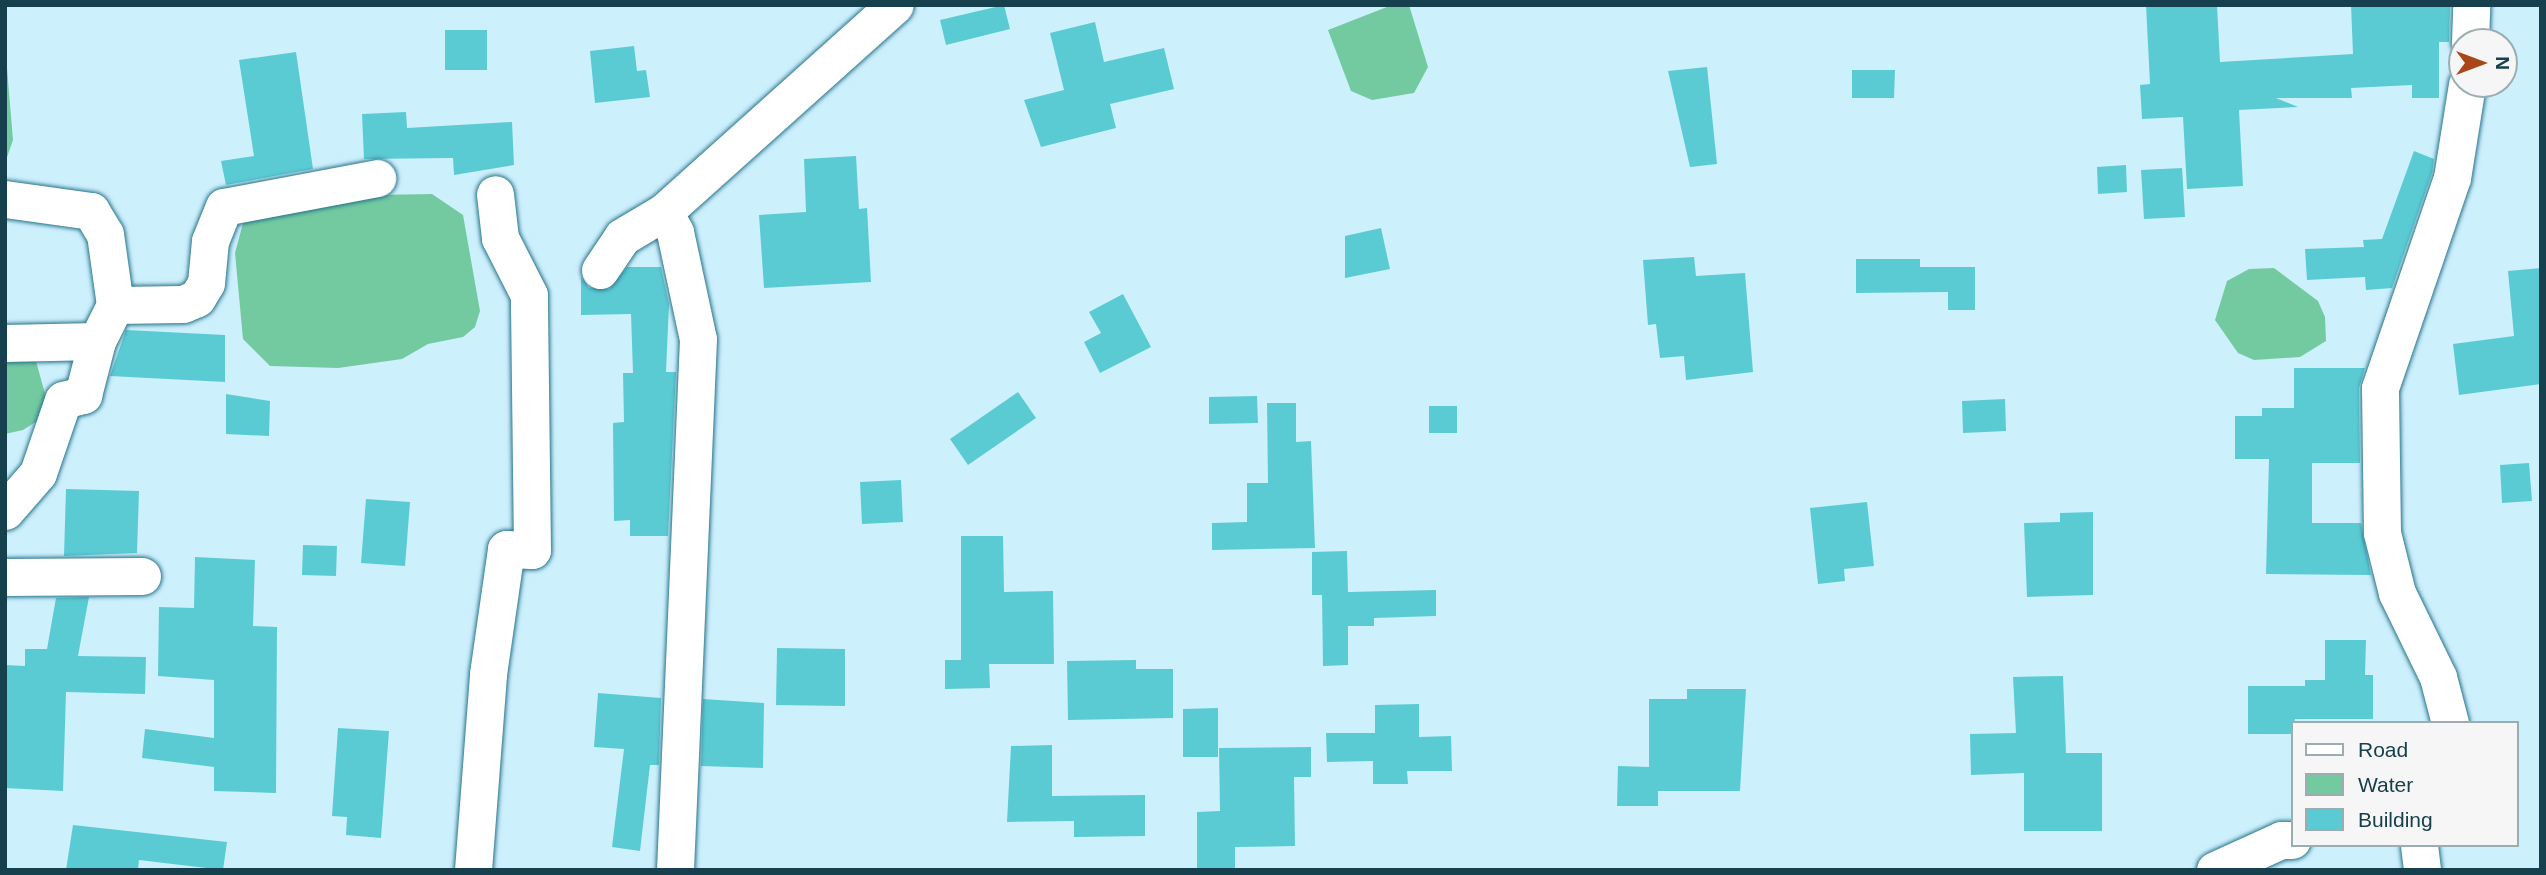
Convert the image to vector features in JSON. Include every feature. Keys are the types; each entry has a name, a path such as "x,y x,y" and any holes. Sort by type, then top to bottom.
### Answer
{"street":[{"path":"600,270 622,237 664,212 895,5"},
{"path":"2470,28 2471,5"},
{"path":"2449,721 2438,677 2397,593 2382,533 2381,388 2452,178 2465,98"},
{"path":"115,305 183,304 197,298 206,283 211,241 224,207 377,178"},
{"path":"473,870 488,674 506,549 533,550 529,295 500,238 495,194"},
{"path":"5,199 91,211 105,234 115,305 97,341 83,395 63,400 38,473 5,511"},
{"path":"664,212 675,232 698,339 675,870"},
{"path":"5,343 97,341"},
{"path":"5,577 142,576"},
{"path":"2216,870 2281,839 2290,840"},
{"path":"2419,847 2422,870"}],"water":[{"path":"1392,5 1409,5 1428,67 1414,93 1372,100 1351,91 1328,30"},
{"path":"5,44 13,140 5,163"},
{"path":"432,194 463,215 480,311 475,327 463,337 428,344 402,359 338,368 270,366 243,339 235,253 246,212 373,195"},
{"path":"2274,268 2318,301 2325,317 2326,341 2300,357 2254,360 2238,353 2215,320 2227,281 2249,269"},
{"path":"5,347 34,354 47,401 42,418 23,430 5,434"}],"building":[{"path":"1004,5 1010,29 946,45 940,20"},
{"path":"2146,5 2217,5 2220,62 2353,54 2351,5 2450,5 2448,42 2439,42 2439,98 2412,98 2412,85 2351,88 2352,98 2276,98 2298,107 2239,110 2243,186 2187,189 2183,117 2142,119 2140,85 2150,84"},
{"path":"1095,22 1104,62 1164,48 1174,89 1110,104 1116,128 1041,147 1024,100 1064,90 1050,33"},
{"path":"445,30 487,30 487,70 445,70"},
{"path":"634,46 637,71 646,70 650,97 595,103 590,51"},
{"path":"296,52 313,169 226,185 221,161 254,156 239,60"},
{"path":"1707,67 1717,164 1690,167 1668,71"},
{"path":"1852,70 1895,70 1894,98 1852,98"},
{"path":"406,112 407,128 512,122 514,165 454,175 453,158 364,159 362,114"},
{"path":"2414,151 2434,159 2432,173 2392,288 2366,290 2365,277 2307,280 2305,249 2364,247 2363,240 2382,239"},
{"path":"856,156 859,209 867,208 871,282 764,288 759,215 806,212 804,159"},
{"path":"2126,165 2127,192 2098,194 2097,167"},
{"path":"2182,168 2185,217 2144,219 2141,170"},
{"path":"1381,228 1390,269 1345,278 1345,236"},
{"path":"1694,257 1696,276 1745,273 1753,372 1686,380 1684,356 1660,358 1656,324 1648,325 1643,260"},
{"path":"1856,259 1920,259 1920,267 1975,267 1975,310 1948,310 1948,292 1856,293"},
{"path":"627,267 661,267 669,304 666,372 676,372 668,536 630,536 630,520 614,521 613,423 624,422 623,373 633,373 631,314 581,315 581,277 589,288 609,289"},
{"path":"2541,268 2541,384 2459,395 2453,344 2514,336 2508,271"},
{"path":"1123,294 1151,347 1100,373 1084,342 1101,333 1089,312"},
{"path":"126,330 225,335 225,382 110,376"},
{"path":"2294,368 2365,368 2359,388 2360,463 2312,463 2312,523 2361,523 2371,575 2266,574 2269,459 2235,459 2235,416 2262,416 2262,408 2294,408"},
{"path":"1018,392 1036,418 968,465 950,439"},
{"path":"226,394 270,401 269,436 226,434"},
{"path":"1257,396 1258,423 1209,424 1209,397"},
{"path":"2005,399 2006,431 1963,433 1962,401"},
{"path":"1267,403 1296,403 1296,442 1311,441 1315,548 1212,550 1212,523 1247,522 1247,483 1268,483"},
{"path":"1429,406 1457,406 1457,433 1429,433"},
{"path":"2529,463 2532,501 2502,503 2500,465"},
{"path":"901,480 903,522 862,524 860,482"},
{"path":"66,489 139,491 137,553 64,556"},
{"path":"366,499 410,502 405,566 361,563"},
{"path":"1867,502 1874,566 1844,569 1845,581 1818,584 1810,508"},
{"path":"2093,512 2093,595 2027,597 2024,523 2060,522 2060,513"},
{"path":"961,536 1003,536 1004,592 1053,591 1054,664 989,664 990,688 945,689 945,660 961,660"},
{"path":"303,545 337,546 336,576 302,575"},
{"path":"1347,551 1348,592 1436,590 1436,616 1374,618 1374,626 1348,626 1348,665 1323,666 1322,595 1312,595 1312,552"},
{"path":"195,557 255,560 253,626 277,627 276,793 214,791 214,767 142,758 145,729 214,738 214,680 158,676 159,607 194,608"},
{"path":"89,597 78,656 146,657 145,694 66,692 63,791 5,788 5,665 25,666 25,649 47,649 56,598"},
{"path":"2325,640 2366,640 2365,675 2373,675 2373,719 2295,719 2290,721 2290,734 2248,734 2248,686 2305,686 2305,680 2325,680"},
{"path":"777,648 845,649 845,706 776,705"},
{"path":"1136,660 1136,669 1173,669 1173,718 1068,720 1067,661"},
{"path":"2063,676 2066,753 2102,753 2102,831 2024,831 2024,773 1971,775 1970,734 2016,733 2013,677"},
{"path":"1687,689 1746,689 1740,791 1658,791 1658,806 1617,806 1618,766 1649,767 1649,699 1687,699"},
{"path":"598,693 661,698 659,765 650,765 640,851 612,847 624,749 594,747"},
{"path":"703,699 764,703 763,768 701,766"},
{"path":"1419,704 1419,737 1451,736 1452,771 1407,771 1408,784 1373,784 1373,761 1327,762 1326,733 1375,733 1375,705"},
{"path":"1218,708 1218,757 1183,757 1183,709"},
{"path":"338,728 389,731 381,838 346,835 347,817 332,816"},
{"path":"1052,745 1052,796 1145,795 1145,836 1074,837 1074,821 1007,822 1011,746"},
{"path":"1311,747 1311,777 1294,777 1295,846 1235,847 1235,870 1197,870 1197,812 1220,811 1219,748"},
{"path":"73,825 227,842 223,870 139,860 138,870 66,870"}]}
